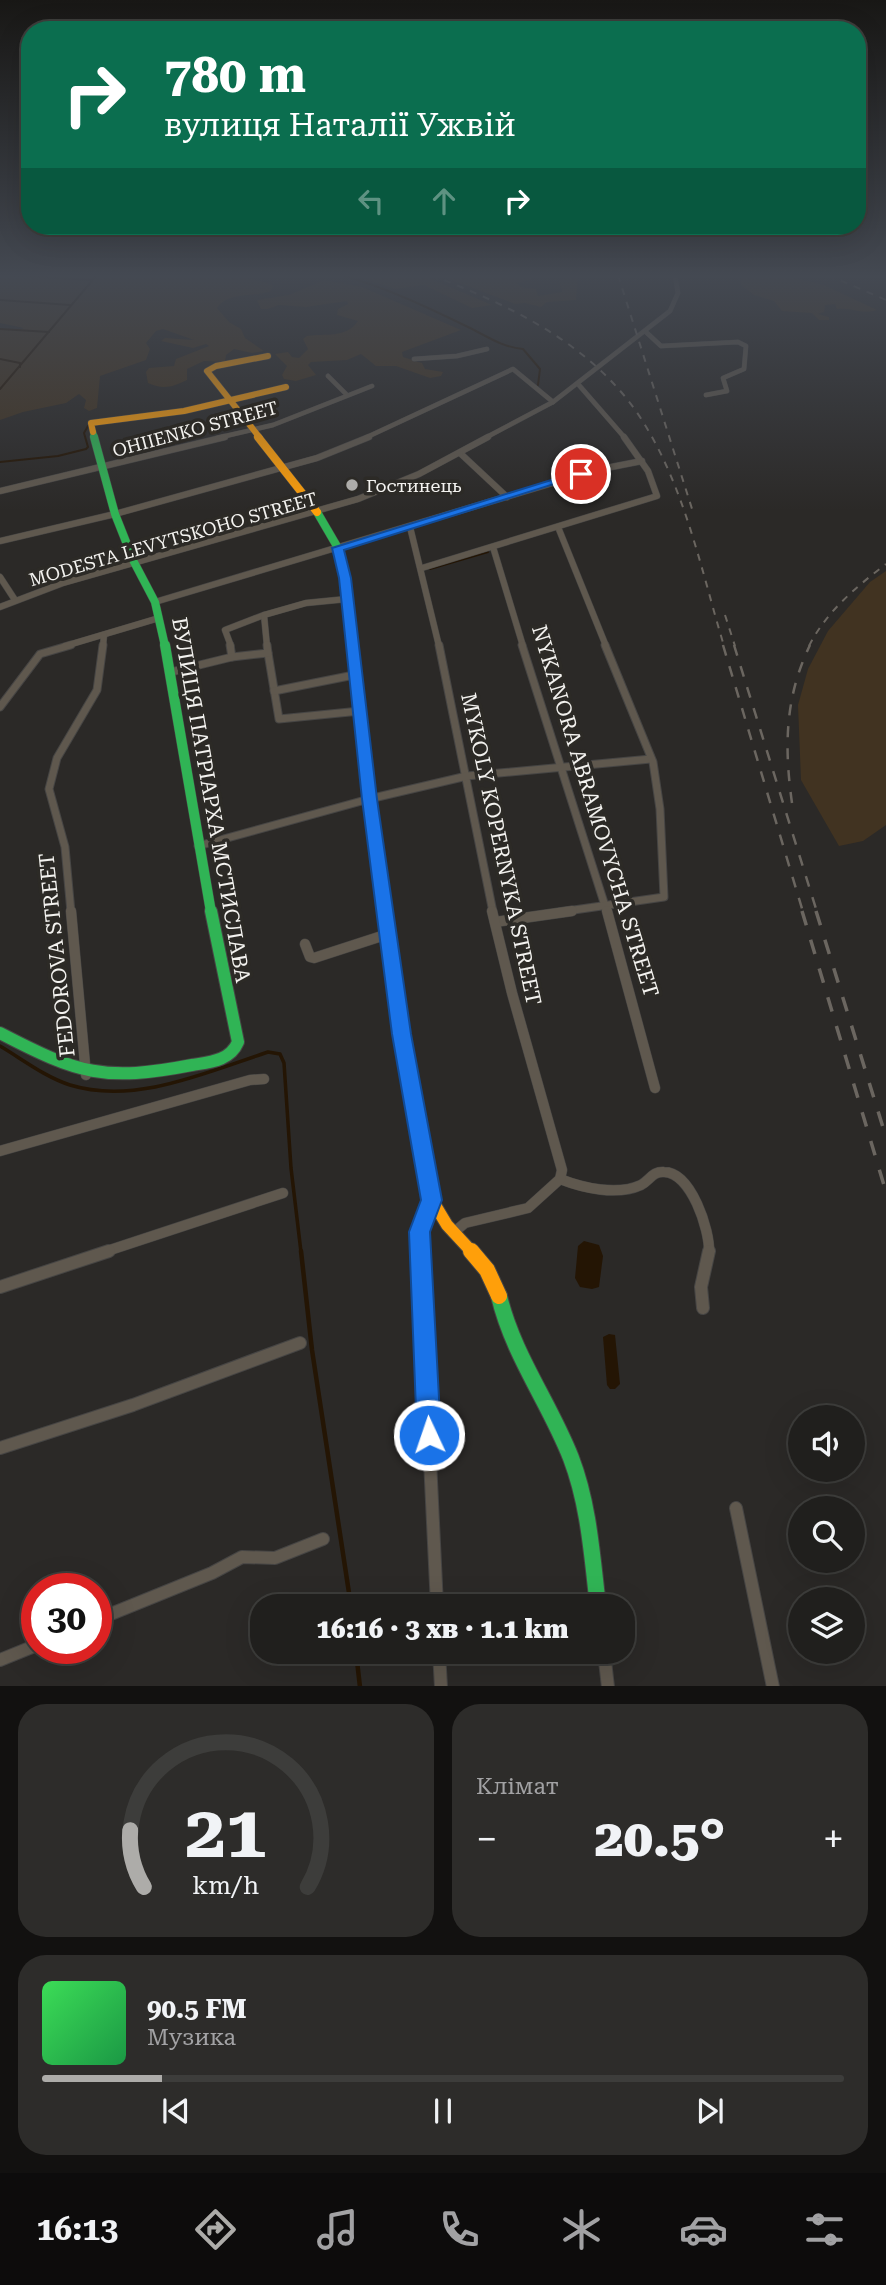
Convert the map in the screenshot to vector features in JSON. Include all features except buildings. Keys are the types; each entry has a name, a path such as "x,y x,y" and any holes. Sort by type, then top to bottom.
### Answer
{"street":[{"path":"414,359 467,354"},
{"name":"MODESTA LEVYTSKOHO STREET","path":"0,607 134,562 385,490 553,402 618,354"},
{"path":"706,395 727,391 723,378 744,369 745,354"},
{"path":"268,356 216,366 207,371 316,511 338,548 345,578 369,799 402,1034 432,1200 439,1218 489,1273 498,1292 503,1322 516,1355 571,1458 586,1516 596,1594"},
{"path":"0,541 115,514 281,468 349,446 513,369 553,402"},
{"path":"328,376 347,395"},
{"path":"422,568 657,496 656,486 642,461 578,384"},
{"name":"OHIIENKO STREET","path":"0,491 252,431 298,416 372,386"},
{"path":"228,400 286,387"},
{"name":"ВУЛИЦЯ ПАТРІАРХА МСТИСЛАВА","path":"86,1075 106,1079 144,1076 220,1059 236,1049 238,1042 217,949 171,672 159,618 155,602 134,562 115,514 91,423 121,416 158,415 228,400"},
{"path":"460,453 507,497"},
{"path":"155,602 596,470 642,461"},
{"name":"MYKOLY KOPERNYKA STREET","path":"410,527 422,568 467,776 495,922 559,1157 562,1170 560,1179"},
{"path":"495,922 664,897 661,801 648,739 639,729 558,527"},
{"name":"NYKANORA ABRAMOVYCHA STREET","path":"493,547 559,767 605,904 656,1088"},
{"path":"0,577 15,600"},
{"path":"232,657 233,652 225,630 306,603 347,599"},
{"path":"264,615 279,719 360,710"},
{"path":"0,707 40,654 159,618"},
{"name":"FEDOROVA STREET","path":"86,1075 65,847 49,789 61,750 97,690 104,635"},
{"path":"171,672 232,657 268,653"},
{"path":"274,691 354,675"},
{"path":"198,846 369,799 467,776 651,759"},
{"path":"305,944 310,957 314,958 388,934"},
{"path":"0,1033 67,1069 86,1075"},
{"path":"0,1151 250,1080 264,1079"},
{"path":"453,1233 465,1223 528,1208 560,1179 574,1186 624,1188 643,1184 657,1172 671,1172 701,1208 709,1245 701,1288 703,1308"},
{"path":"0,1287 283,1193"},
{"path":"432,1200 419,1232 436,1594"},
{"path":"0,1448 133,1405 300,1343"},
{"path":"736,1508 773,1686"},
{"path":"112,1614 212,1573 242,1557 275,1558 323,1539"},
{"path":"0,1660 21,1651"},
{"path":"440,1664 442,1686"},
{"path":"605,1664 608,1686"}],"shaded area":[{"path":"0,354 148,354 146,360 100,376 97,408 89,411 84,408 86,400 79,394 66,403 0,420"},
{"path":"190,354 228,354 225,362 204,361 187,369 187,380 172,386 163,387 148,383 146,372 149,368 174,366 176,359"},
{"path":"275,354 289,354 299,358 303,354 402,354 403,357 422,363 425,369 443,372 441,376 430,378 396,366 376,366 361,354 347,360 311,362 308,365 316,375 296,381 284,379 282,375 287,366"},
{"path":"886,571 886,825 863,841 839,846 801,780 798,705 808,669 828,631 870,582"},
{"path":"584,1241 599,1245 603,1256 599,1287 592,1289 580,1287 575,1278 578,1246"},
{"path":"615,1335 620,1384 615,1389 610,1389 607,1385 603,1337"}],"waterway":[{"path":"20,365 30,354"},
{"path":"527,354 540,369 538,385"},
{"path":"0,359 20,363 20,365"},
{"path":"0,389 20,365"},
{"path":"0,462 58,456 86,449 88,447 84,433 88,426"},
{"path":"430,569 488,552"},
{"path":"0,1046 61,1082 95,1090 120,1091 170,1084 268,1052 280,1054 284,1063 291,1168 301,1252"},
{"path":"301,1251 312,1350 349,1594"},
{"path":"357,1664 360,1686"}],"railway":[{"path":"581,354 626,397 659,451 692,533 724,646"},
{"path":"643,354 693,512"},
{"path":"809,646 833,611 886,564"},
{"path":"725,615 735,646"},
{"path":"723,645 803,912"},
{"path":"734,645 817,912"},
{"path":"792,803 788,762 791,703 810,645"},
{"path":"802,911 886,1192"},
{"path":"816,911 886,1137"}],"traffic: fast":[{"path":"0,1033 73,1067 113,1075 162,1071 214,1061 231,1053 238,1042 217,949 171,672 155,602 134,562 115,514 93,432"},
{"path":"317,512 338,548 345,578 369,799 396,990"},
{"path":"499,1296 511,1339 562,1437 577,1476 589,1531 597,1594"}],"traffic: slow":[{"path":"268,356 216,366 207,371 317,512"},
{"path":"93,432 91,423 184,411 286,387"},
{"path":"396,990 432,1200 447,1225 487,1270 499,1296"}],"place":[{"name":"Гостинець","path":"352,485"}],"route":[{"path":"429,1435 419,1232 432,1200 402,1034 369,799 345,578 338,548 581,474"}]}
